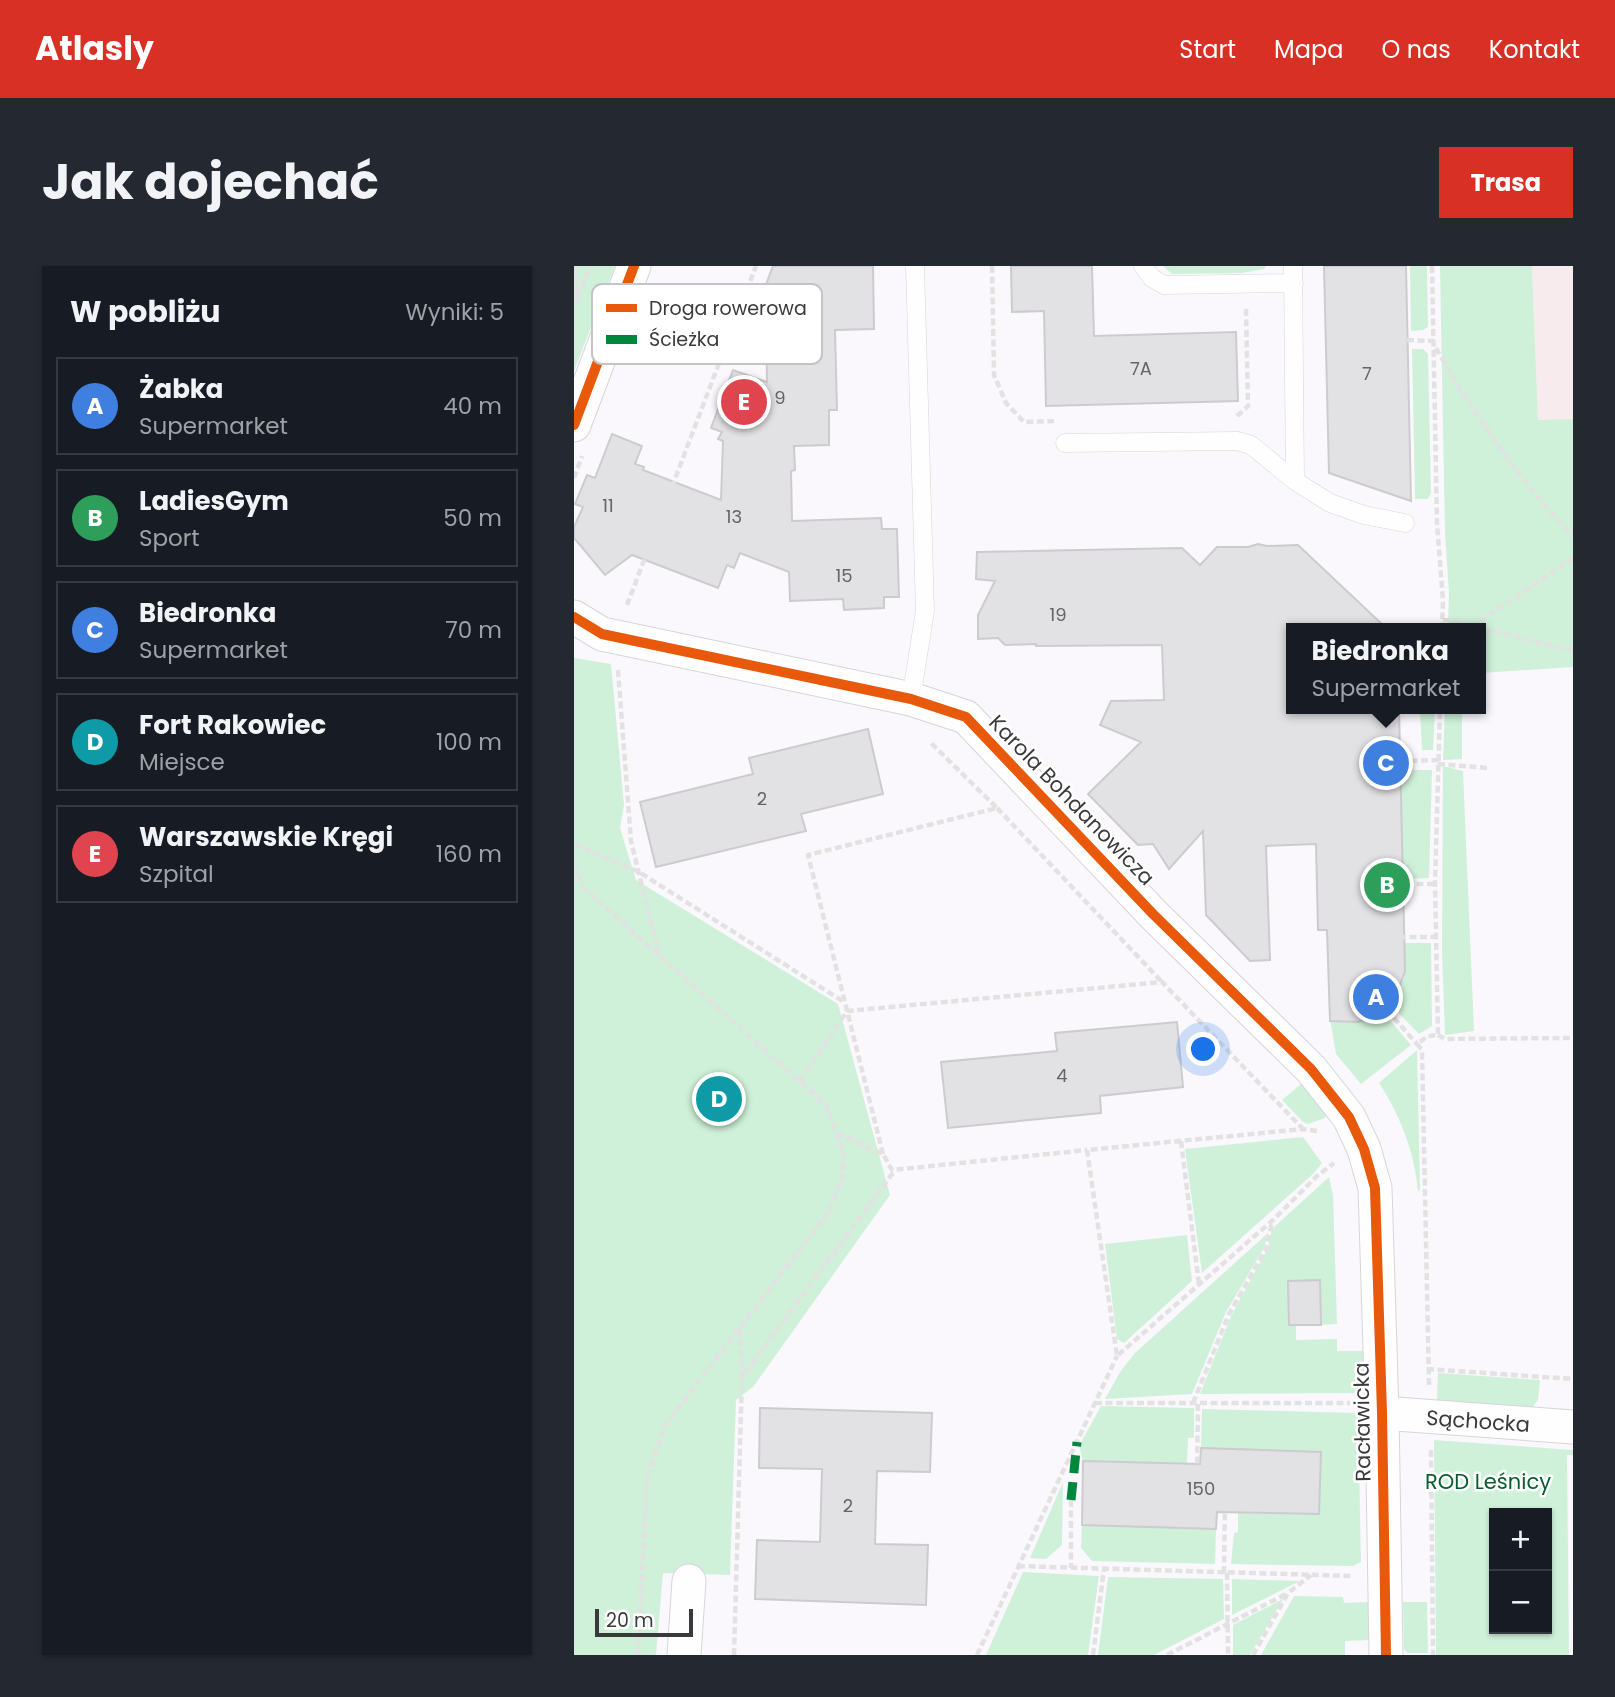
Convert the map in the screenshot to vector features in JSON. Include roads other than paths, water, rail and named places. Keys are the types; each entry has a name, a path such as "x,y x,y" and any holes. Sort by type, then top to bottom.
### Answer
{"street":[{"path":"627,284 634,266"},
{"path":"574,425 597,364"},
{"name":"Karola Bohdanowicza","path":"574,617 602,634 911,699 966,717 1153,914 1311,1069 1349,1117 1364,1149 1375,1188"},
{"name":"Racławicka","path":"1375,1188 1372,1408 1385,1655"},
{"name":"Sąchocka","path":"1372,1408 1431,1418 1573,1427"},
{"path":"684,1655 689,1581"}],"lane":[{"path":"911,699 925,611 915,266"},
{"path":"1143,266 1152,278 1164,285 1245,284 1293,274 1295,481"},
{"path":"1065,443 1237,441 1251,445 1295,481 1330,503 1364,516 1405,523"}],"place":[{"name":"Warszawskie Kręgi","path":"744,402"},
{"name":"Biedronka","path":"1386,763"},
{"name":"LadiesGym","path":"1387,885"},
{"name":"Żabka","path":"1376,997"},
{"name":"Fort Rakowiec","path":"719,1099"}],"park label":[{"name":"ROD Leśnicy","path":"1488,1481"}]}
